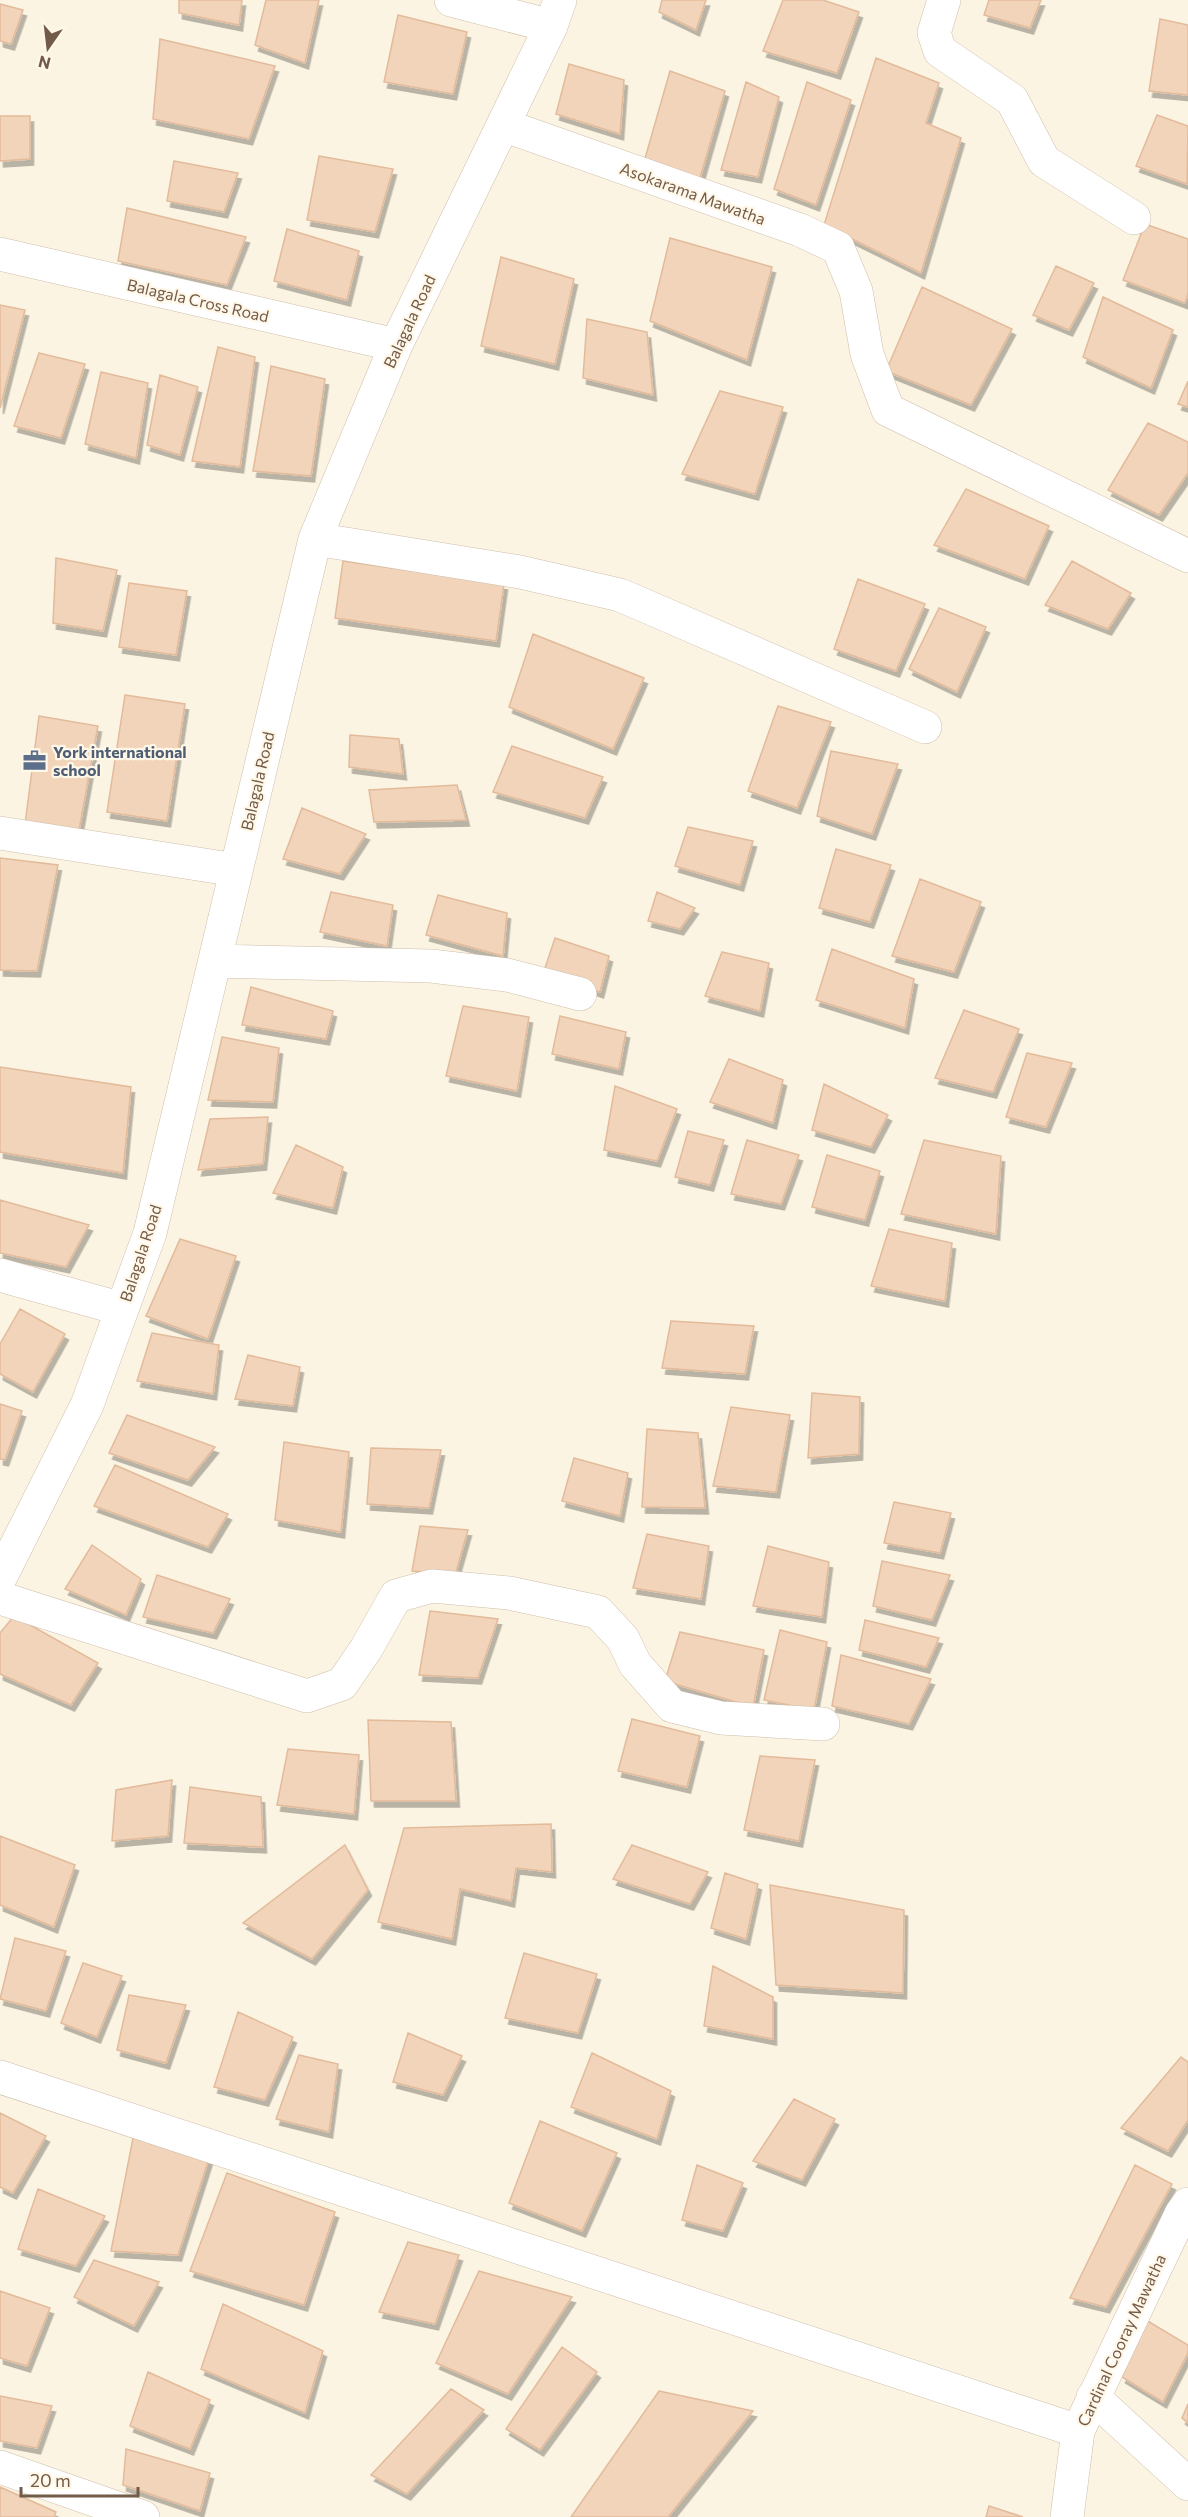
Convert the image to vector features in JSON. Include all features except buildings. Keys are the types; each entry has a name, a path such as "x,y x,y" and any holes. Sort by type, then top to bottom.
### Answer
{"street":[{"path":"451,0 555,13"},
{"path":"944,0 934,33 940,51 1012,100 1044,161 1134,218"},
{"name":"Balagala Road","path":"0,1578 87,1405 150,1233 315,539 396,345 555,13"},
{"name":"Asokarama Mawatha","path":"503,125 800,230 838,248 856,291 867,354 888,410 1188,556"},
{"name":"Balagala Cross Road","path":"0,254 396,345"},
{"path":"315,539 520,572 620,595 925,727"},
{"path":"0,833 236,870"},
{"path":"215,961 431,966 507,975 580,994"},
{"path":"0,1275 122,1309"},
{"path":"0,1598 307,1696 342,1684 366,1649 396,1596 432,1586 509,1593 598,1612 623,1639 635,1664 672,1706 721,1718 823,1724"},
{"path":"0,2078 1078,2431"},
{"name":"Cardinal Cooray Mawatha","path":"1067,2517 1078,2431 1186,2213"},
{"path":"1094,2397 1188,2484"},
{"path":"0,2467 143,2517"}],"place":[{"name":"York international school","path":"35,760"}]}
